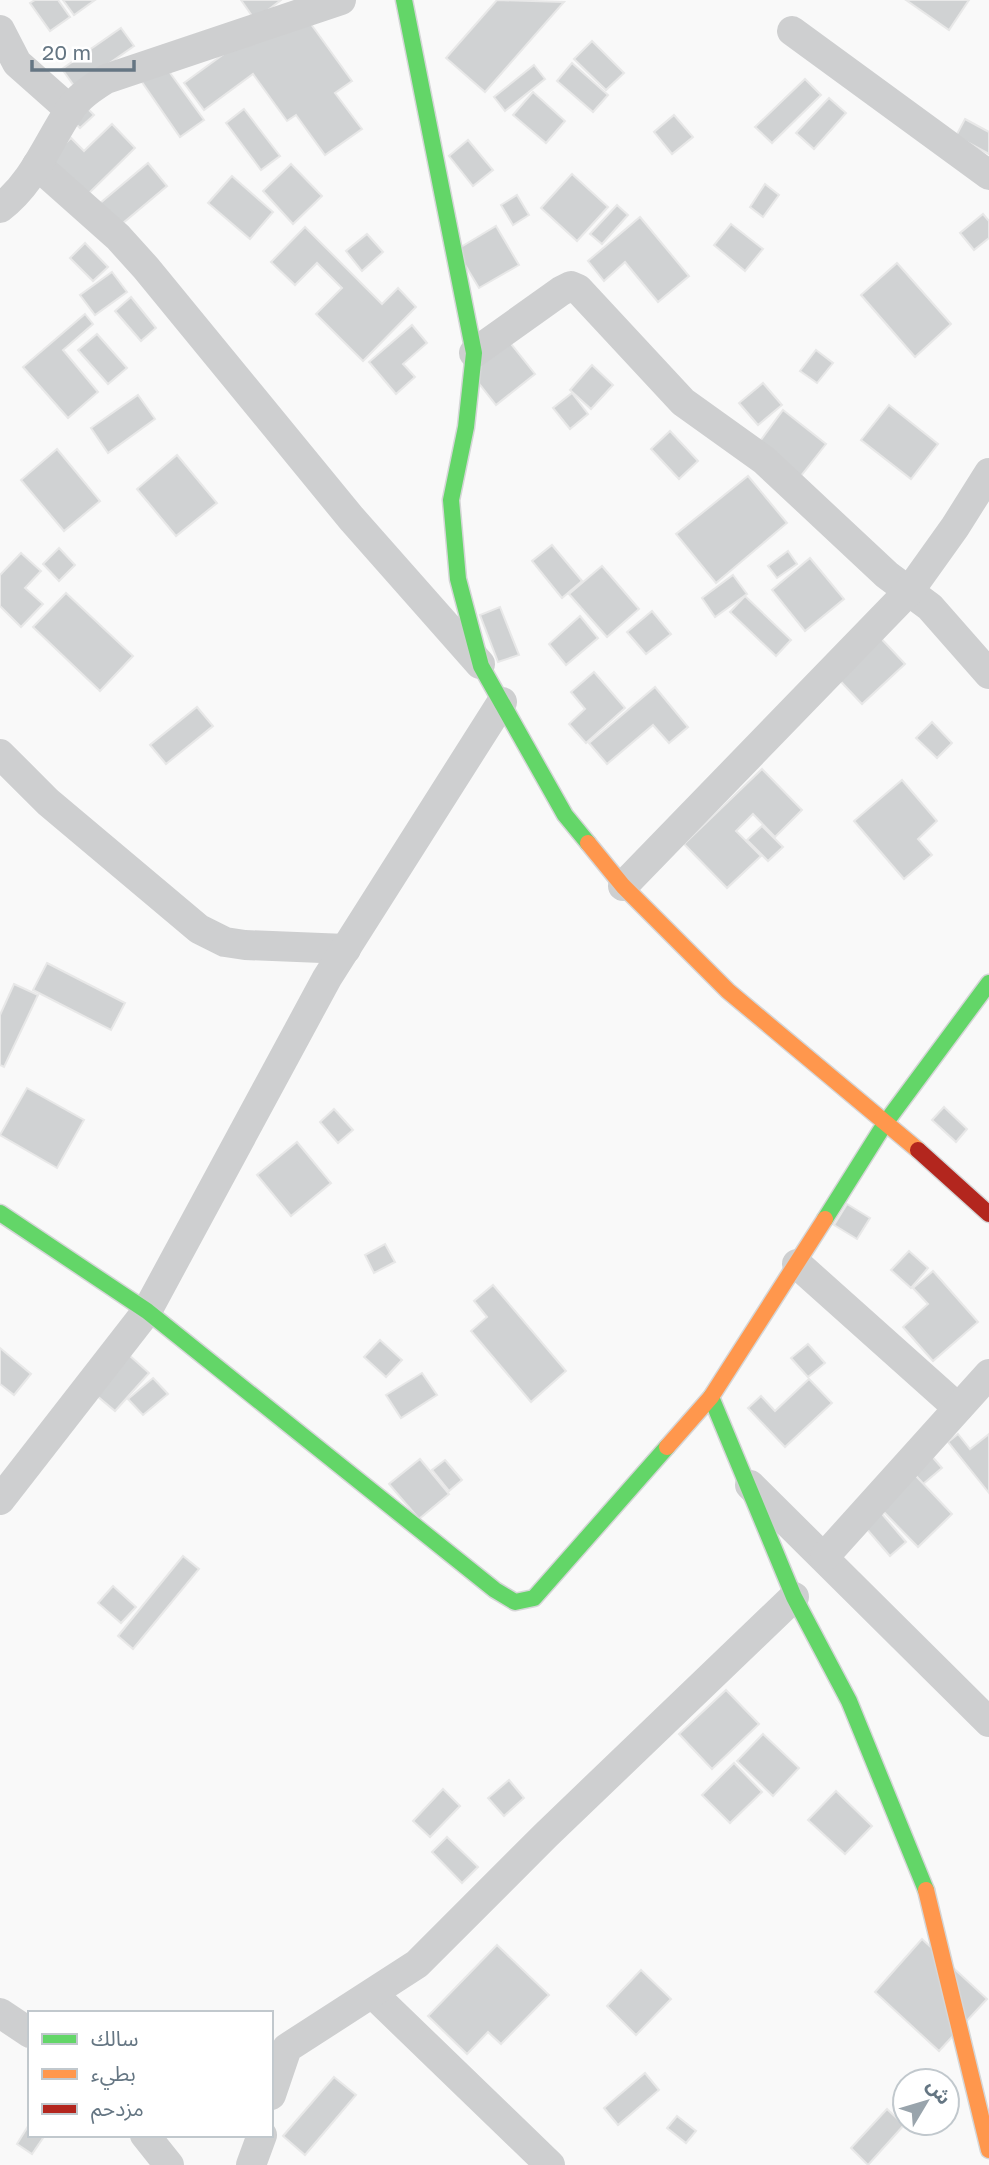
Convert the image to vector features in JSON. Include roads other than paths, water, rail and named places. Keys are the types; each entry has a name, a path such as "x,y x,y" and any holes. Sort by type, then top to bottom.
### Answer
{"street":[{"path":"0,208 23,186 70,110 84,94 106,79 341,0"},
{"path":"404,0 434,166 466,301 474,353 466,427 451,500 457,579 481,666"},
{"path":"0,30 18,63 70,110"},
{"path":"792,31 989,175"},
{"path":"37,166 118,237 146,268 342,508 481,666 565,815 624,886 728,991 886,1122 989,1214"},
{"path":"474,353 561,291 570,286 578,289 683,402 764,460 837,531 887,575 930,607 989,674"},
{"path":"624,886 910,590 956,527 989,473"},
{"path":"0,1500 147,1311 346,949 502,702"},
{"path":"0,754 48,802 199,929 225,942 245,945 346,949"},
{"path":"0,1213 147,1311 495,1590 515,1602 534,1598 711,1397 886,1122 989,983"},
{"path":"797,1264 958,1408"},
{"path":"825,1556 989,1374"},
{"path":"711,1397 794,1597 849,1701 928,1895 989,2150"},
{"path":"743,1477 989,1721"},
{"path":"273,2089 287,2048 417,1964 546,1835 794,1597"},
{"path":"373,1994 550,2165"},
{"path":"0,2013 28,2032"},
{"path":"147,2137 169,2165"},
{"path":"251,2165 261,2137"}]}
